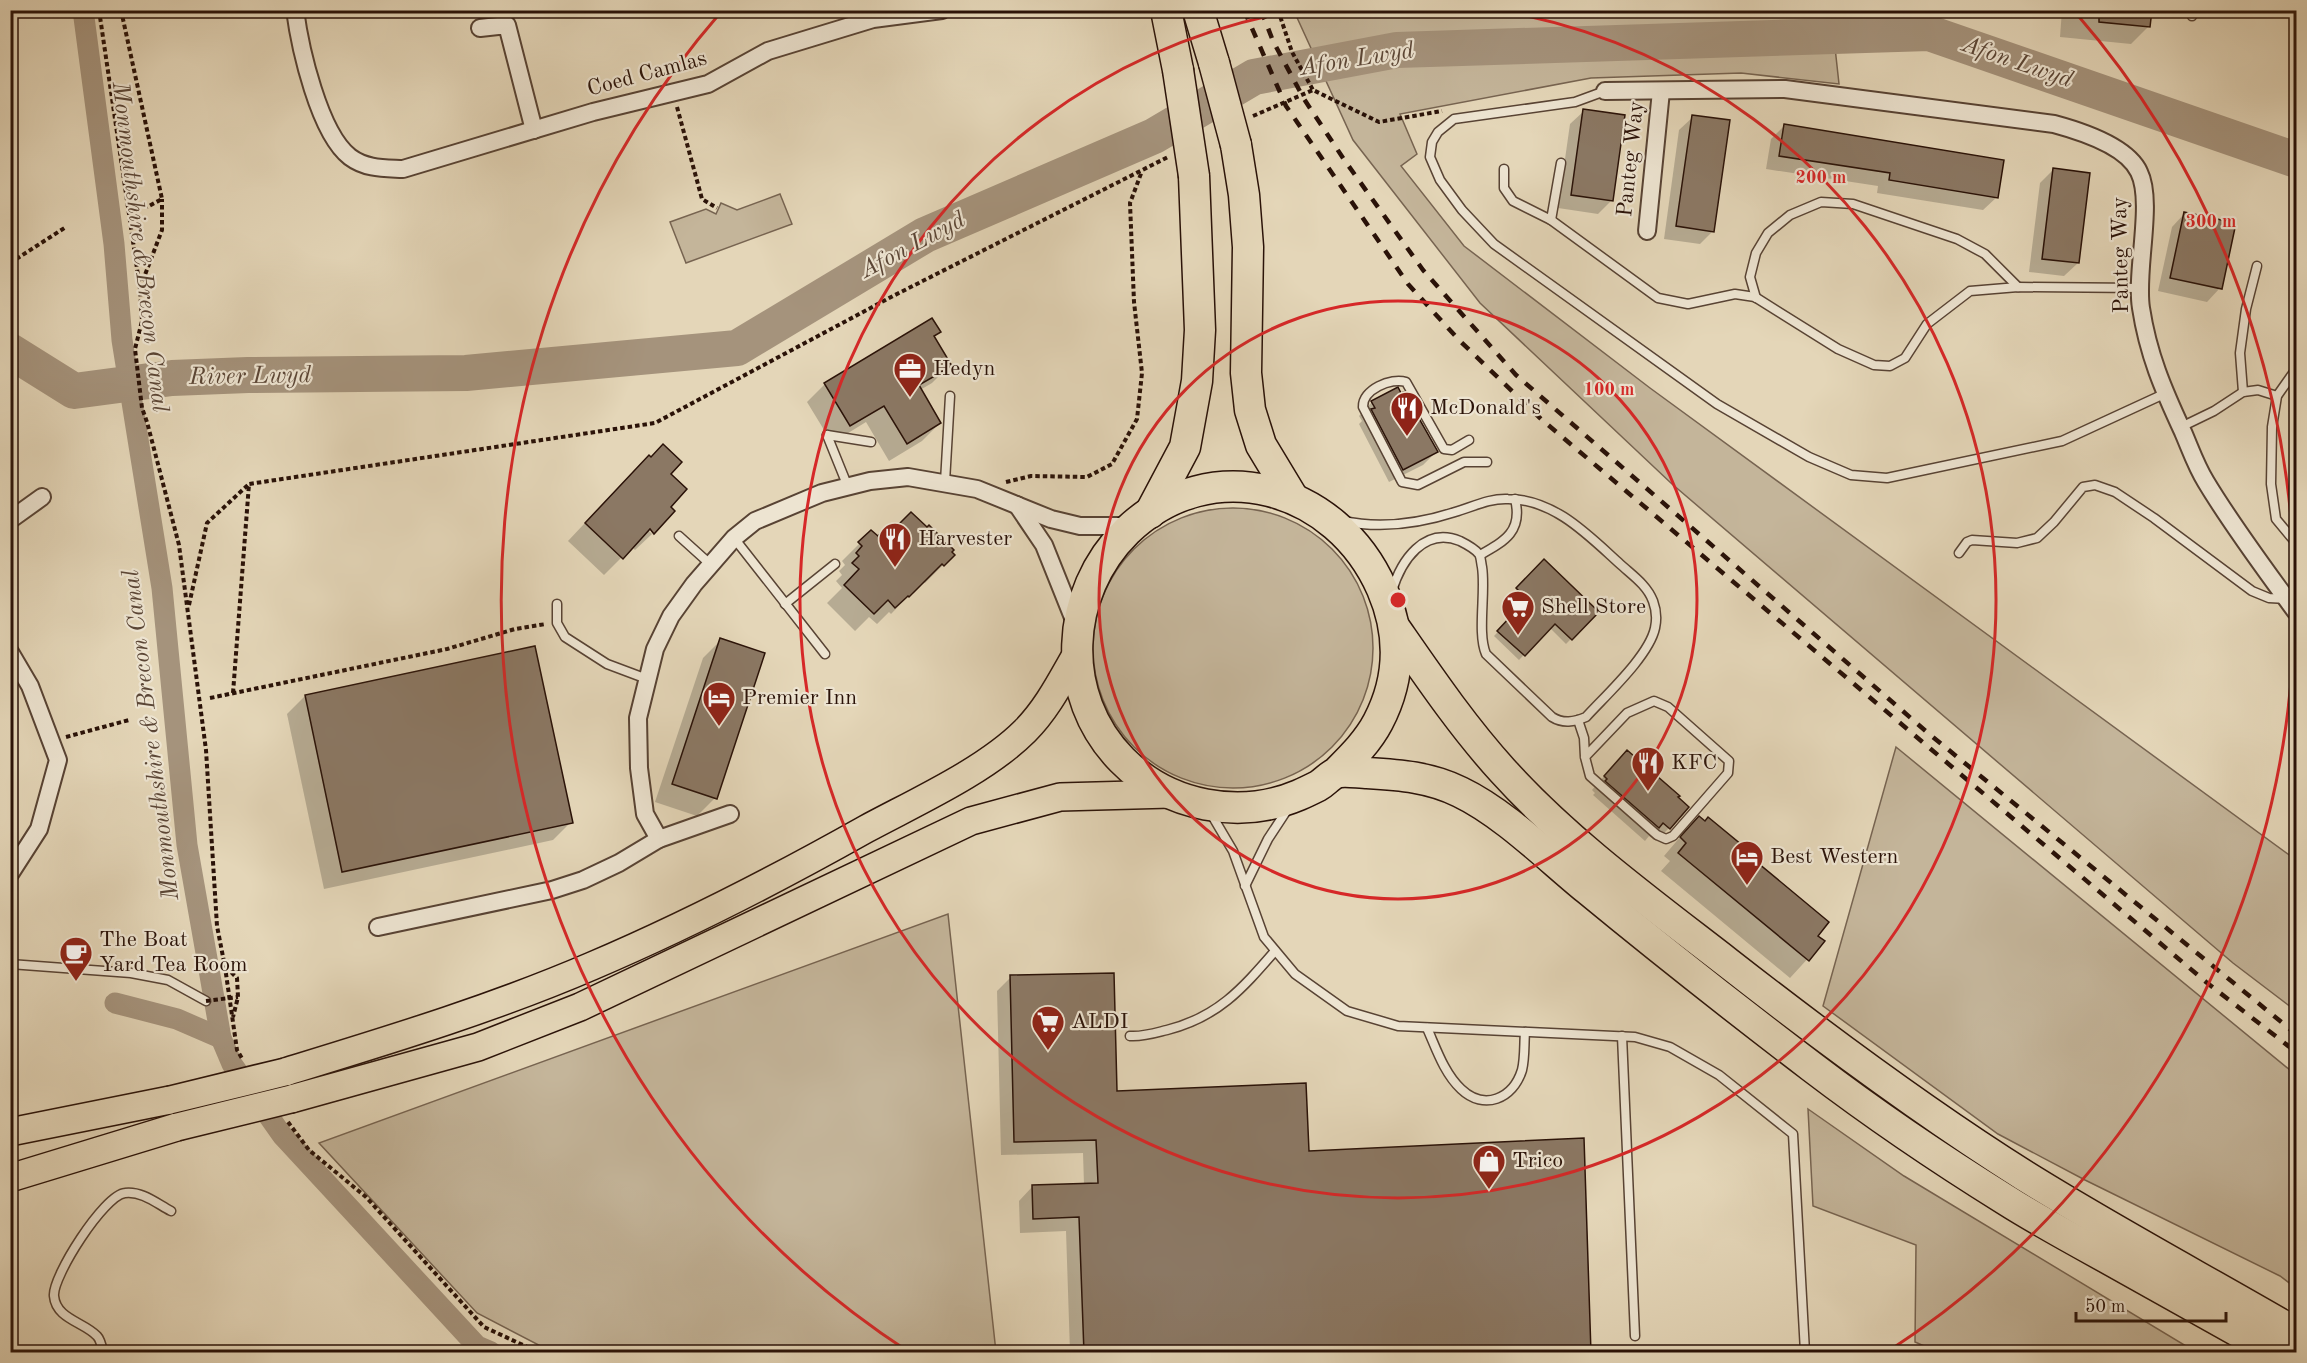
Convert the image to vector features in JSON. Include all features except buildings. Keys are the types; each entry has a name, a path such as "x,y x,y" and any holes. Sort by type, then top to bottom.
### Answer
{"highway":[{"path":"1166,10 1178,70 1194,176 1200,330 1197,381 1185,447 1141,519 1112,547 1095,572 1084,599 1077,641 1083,693 1089,712 1103,738 1130,767 1144,779 1170,794 1207,806 1246,808 1271,804 1318,786 1338,771 1361,748 1378,721 1390,692 1396,660 1392,616"},
{"path":"1198,10 1236,145 1244,195 1248,247 1246,373 1250,410 1261,445 1293,498"},
{"path":"1141,519 1188,495 1220,488 1252,488 1293,498 1328,517 1351,538 1369,562 1392,616 1440,692 1503,772 1543,812 1695,937 1834,1046 2026,1176 2296,1333"},
{"path":"1338,771 1401,774 1432,780 1464,794 1500,818 1815,1070 1913,1139 2010,1203 2275,1353"}],"main road":[{"path":"10,1132 170,1100 285,1072 419,1031 546,985 669,932 785,874 963,776 1005,748 1039,715 1077,641"},
{"path":"10,1162 177,1127 287,1107 478,1047 580,1007 971,820 1060,796 1170,794"},
{"path":"10,1120 65,1121"},
{"path":"10,1178 177,1127"}],"street":[{"name":"Coed Camlas","path":"295,10 302,56 316,98 336,141 350,157 372,168 403,169 593,112 708,84 768,51 873,19 942,10"},
{"path":"480,28 505,18 534,130"},
{"name":"Panteg Way","path":"1605,91 1785,89 2054,124 2080,131 2118,151 2139,171 2145,194 2140,305 2151,356 2164,394 2204,480 2292,606"},
{"name":"Panteg Way","path":"1647,231 1660,91"},
{"path":"659,839 645,814 639,768 638,718 655,649 671,616 710,564 734,538 755,521 822,493 870,481 908,477 977,489 1051,519 1080,526 1141,519"},
{"path":"10,520 42,497"},
{"path":"1017,505 1044,545 1077,641"},
{"path":"10,652 30,686 58,760 39,829 10,874"},
{"path":"378,927 552,890 601,872 659,839 730,814"}],"lane":[{"path":"1605,91 1575,102 1454,119 1438,132 1432,142 1430,157 1440,180 1462,210 1494,244 1717,404 1809,457 1851,475 1887,478 2062,441 2164,394"},
{"path":"1551,220 1561,163"},
{"path":"1504,169 1504,188 1513,201 1551,220 1658,297 1688,304 1734,294 1756,298 1838,349 1874,365 1890,366 1905,358 1927,324 1970,291 2018,288 2140,288"},
{"path":"1756,298 1750,277 1756,253 1768,233 1790,215 1821,202 1853,204 1957,239 1985,254 2018,288"},
{"path":"2243,392 2240,353 2246,309 2258,266"},
{"path":"2296,369 2277,396 2272,427 2271,484 2276,519 2296,543"},
{"path":"1469,440 1452,450 1444,449 1406,382 1394,380 1367,393 1364,398 1363,407 1402,482 1418,484 1468,461 1487,462"},
{"path":"2181,427 2214,411 2243,392 2258,390 2277,396"},
{"path":"945,482 950,396"},
{"path":"848,487 826,435 871,442"},
{"path":"1959,553 1967,542 1972,540 2017,543 2037,538 2054,522 2083,487 2096,485 2115,492 2154,518 2252,591 2292,606 2296,584"},
{"path":"1328,517 1359,524 1395,525 1438,517 1489,501 1515,499 1542,507 1576,525 1642,585 1653,601 1656,620 1648,647 1586,717 1560,722 1486,654 1482,643 1485,582 1480,555 1465,544 1450,538 1439,538 1425,542 1411,553 1401,568 1392,616"},
{"path":"1480,555 1507,538 1515,527 1518,514 1515,499"},
{"path":"679,536 710,564"},
{"path":"734,538 825,654"},
{"path":"785,604 835,564"},
{"path":"557,604 558,623 565,637 607,664 646,679"},
{"path":"1578,720 1584,738 1585,757 1590,776 1657,835 1666,839 1673,836 1728,773 1729,761 1668,707 1654,701 1627,713 1585,757"},
{"path":"1245,886 1268,839 1296,796"},
{"path":"1207,806 1233,851 1264,937 1295,974 1347,1011 1398,1026 1635,1037 1670,1047 1709,1069 1762,1107 1793,1134 1805,1353"},
{"path":"1130,1035 1141,1036 1191,1024 1224,1004 1249,981 1275,951"},
{"path":"10,964 131,973 168,980 206,1001"},
{"path":"1427,1028 1446,1068 1460,1088 1474,1099 1488,1102 1502,1096 1514,1086 1522,1070 1525,1032"},
{"path":"1622,1036 1635,1336"},
{"path":"104,1353 98,1336 59,1311 54,1296 57,1279 92,1222 110,1201 122,1193 140,1194 171,1211"}],"path":[{"path":"99,10 140,289 142,321 135,349 142,408 179,545 206,750 217,927 237,1050 250,1069"},
{"path":"121,10 162,199 162,230 140,289"},
{"path":"1278,10 1292,52 1313,89 1379,122 1449,109"},
{"path":"1251,117 1313,89"},
{"path":"673,93 702,199 717,208"},
{"path":"188,609 207,524 249,484 655,423 893,296 1172,156"},
{"path":"977,489 1031,476 1087,477 1112,464 1137,419 1142,373 1134,302 1130,203 1142,170"},
{"path":"147,207 162,199"},
{"path":"10,263 66,227"},
{"path":"233,693 249,484"},
{"path":"210,698 447,649 515,628 558,623"},
{"path":"51,741 129,720"},
{"path":"225,967 237,978 238,998 232,1021"},
{"path":"206,1001 238,998"},
{"path":"287,1107 309,1150 366,1197 484,1326 538,1353"}],"shaded area":[{"path":"1294,11 1831,11 1839,84 1741,73 1591,78 1400,114 1417,154 1401,166 1464,246 1650,388 2296,860 2296,1011 2233,963 1672,484 1480,303 1353,140"},
{"path":"780,194 792,224 686,263 670,222 706,209 716,214 721,203 737,210"},
{"path":"1219,508 1247,508 1287,518 1299,524 1322,539 1342,559 1363,594 1371,621 1373,648 1371,675 1363,702 1342,737 1322,757 1299,772 1274,782 1247,788 1219,788 1179,778 1167,772 1144,757 1124,737 1109,714 1099,689 1093,662 1093,634 1103,594 1109,582 1124,559 1144,539 1167,524 1192,514"},
{"path":"1896,747 2296,1075 2296,1288 2280,1276 2085,1180 1998,1134 1823,1006"},
{"path":"948,914 996,1352 552,1352 477,1313 319,1143"},
{"path":"1808,1109 1904,1176 2196,1352 1938,1352 1915,1342 1916,1245 1813,1206"}],"waterway":[{"name":"Monmouthshire & Brecon Canal","path":"83,10 114,244 122,340 162,588 187,845 221,1038 232,1064 282,1135 477,1346 491,1352"},
{"name":"Afon Lwyd","path":"10,351 74,391 172,378 466,373 737,348 925,235 1154,136 1254,77 1397,50 1929,33 2296,160"},
{"path":"115,1003 177,1019 221,1038"}],"railway":[{"path":"1244,10 1286,106 1408,284 1459,340 1541,419 2206,982 2296,1052"},
{"path":"1261,10 1273,41 1304,99 1345,161 1423,270 1516,375 1928,733 2296,1034"}],"place":[{"name":"Hedyn","path":"910,398"},
{"name":"McDonald's","path":"1407,437"},
{"name":"Harvester","path":"895,568"},
{"name":"Shell Store","path":"1518,636"},
{"name":"Premier Inn","path":"719,727"},
{"name":"KFC","path":"1648,792"},
{"name":"Best Western","path":"1747,886"},
{"name":"The Boat Yard Tea Room","path":"76,982"},
{"name":"ALDI","path":"1048,1051"},
{"name":"Trico","path":"1489,1190"}],"water label":[{"name":"River Lwyd","path":"250,377"}]}
